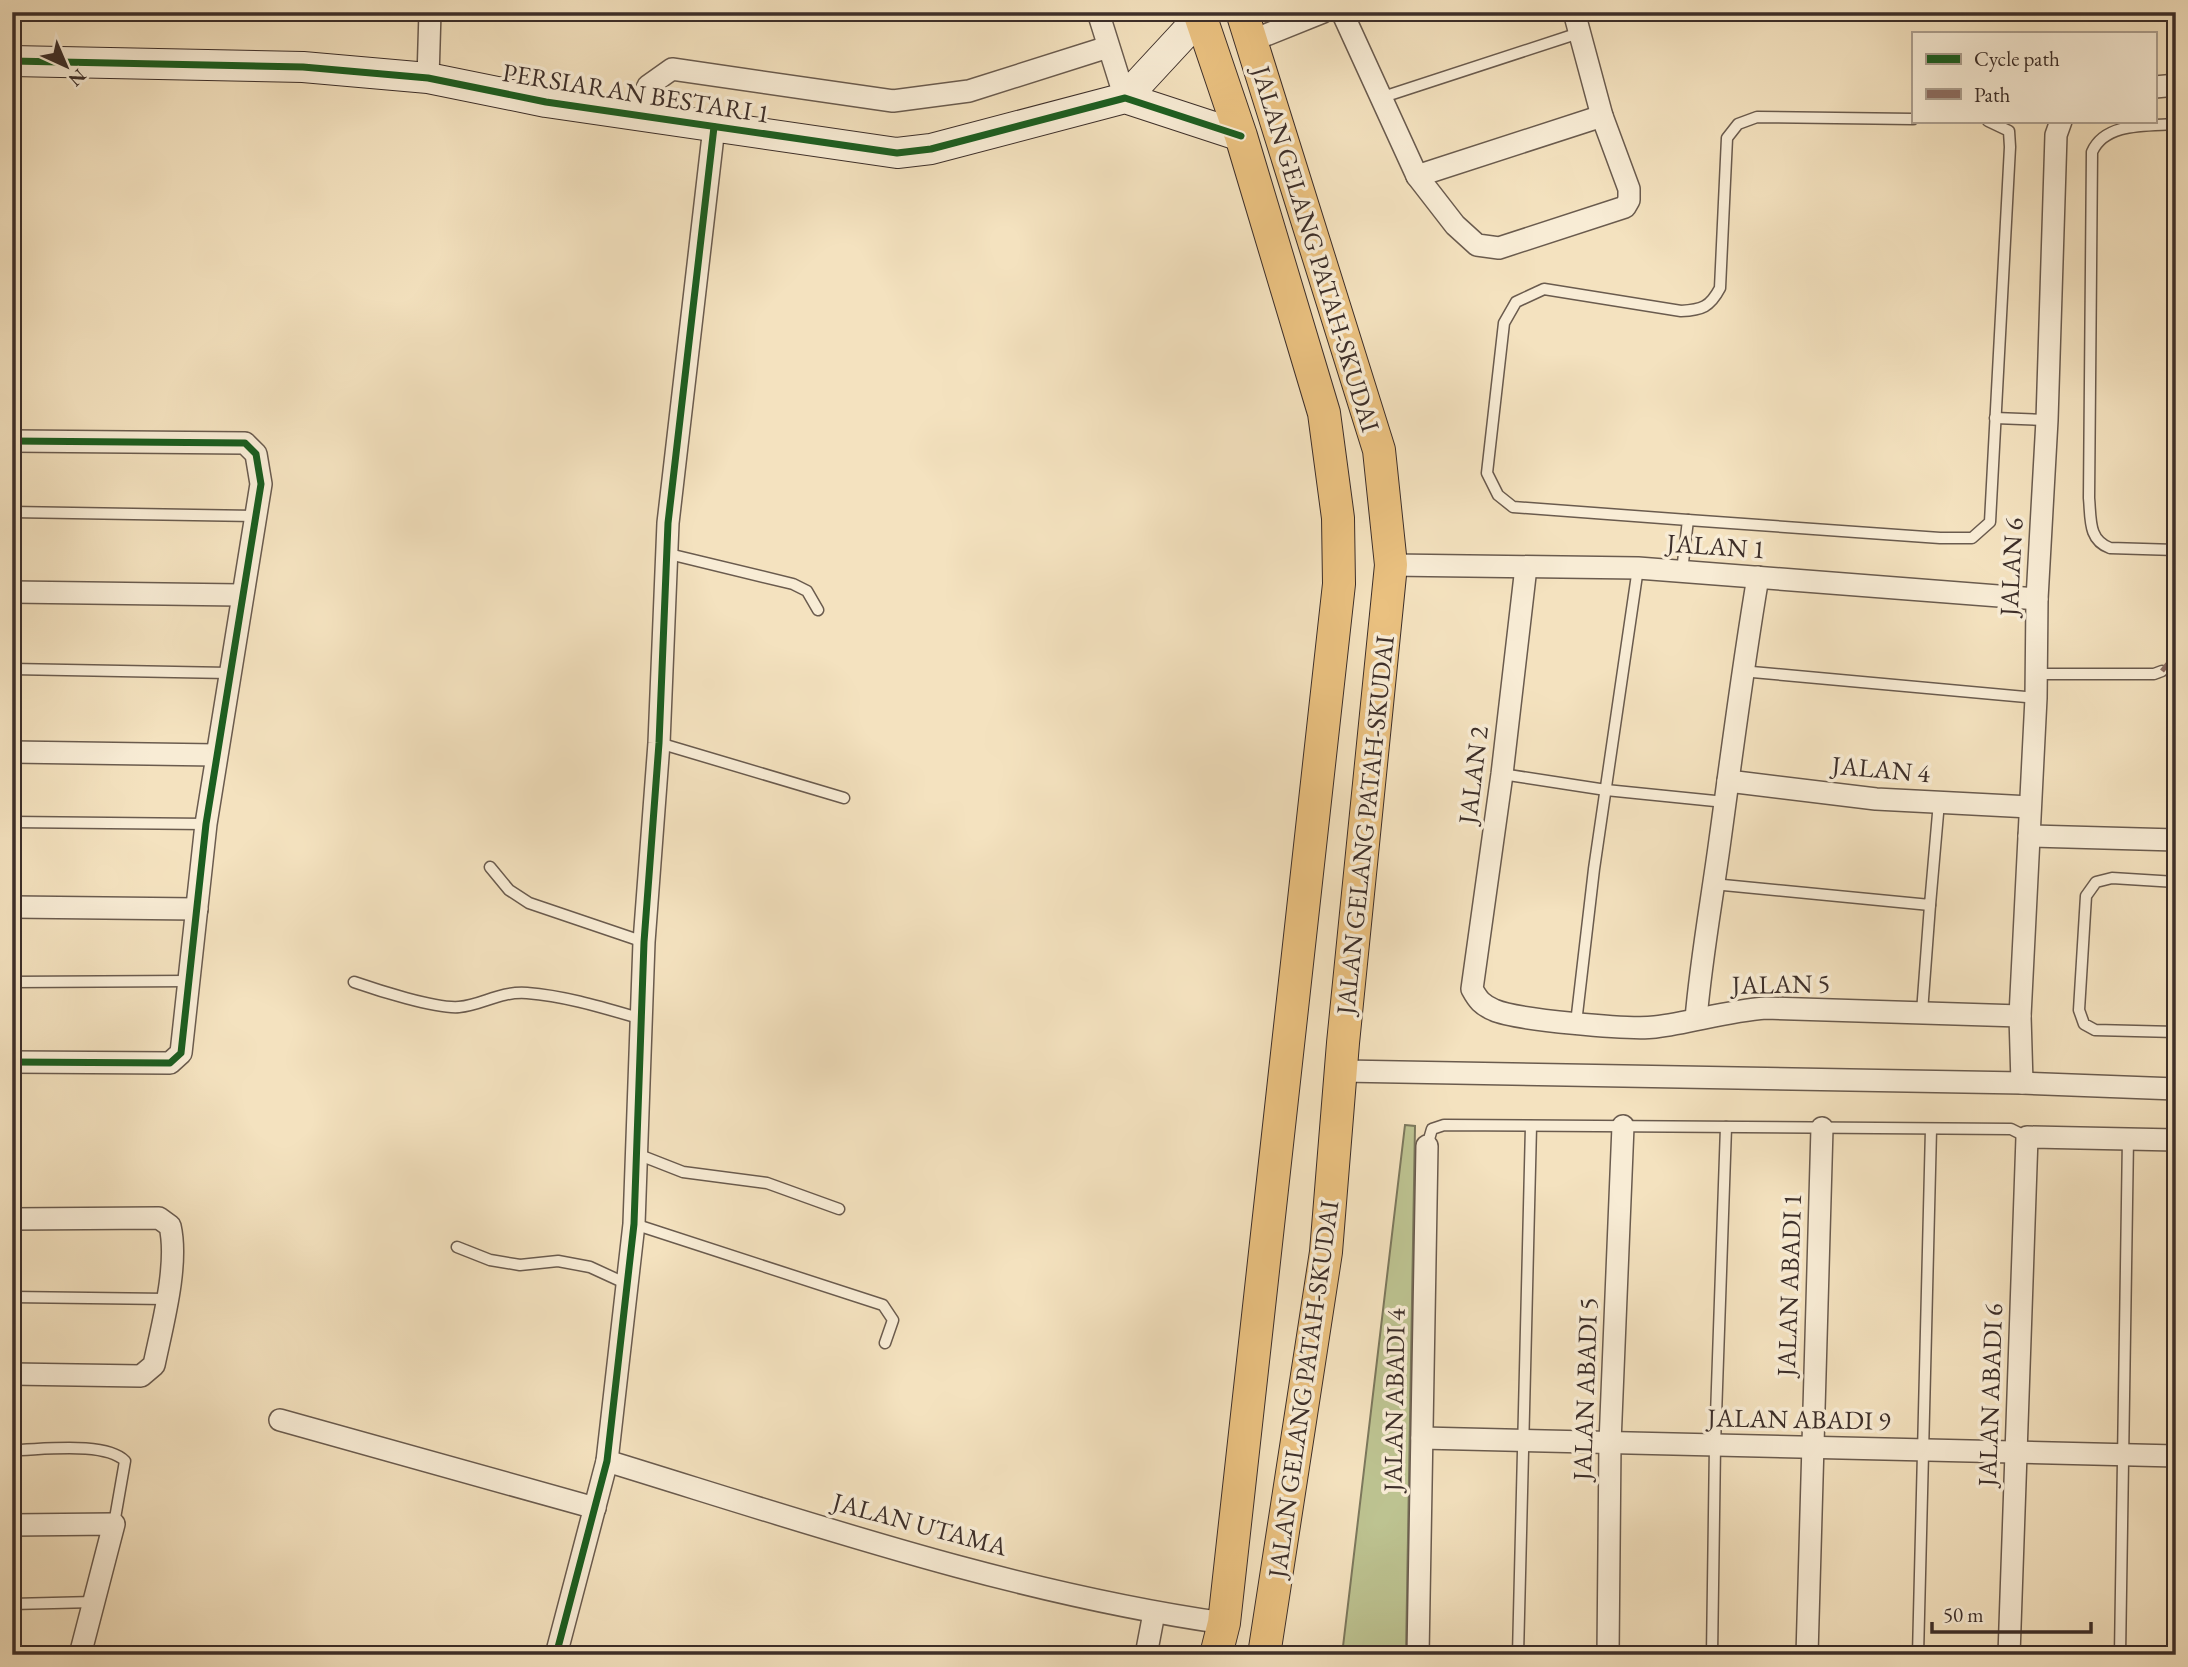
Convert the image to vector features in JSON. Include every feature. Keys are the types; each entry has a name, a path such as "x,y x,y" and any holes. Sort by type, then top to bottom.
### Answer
{"main road":[{"name":"JALAN GELANG PATAH-SKUDAI","path":"1199,14 1241,136 1324,412 1335,475 1339,584 1224,1623 1216,1655"},
{"name":"JALAN GELANG PATAH-SKUDAI","path":"1247,27 1379,450 1391,565 1326,1252 1265,1655"}],"street":[{"path":"428,78 430,12"},
{"path":"1098,12 1125,99"},
{"path":"1247,27 1323,12"},
{"path":"1342,12 1417,176 1455,225 1477,245 1499,248 1625,206 1629,200 1629,189 1602,116 1574,12"},
{"path":"1125,99 1199,14"},
{"path":"639,116 648,86 672,69 893,102 931,99 969,91 1108,47"},
{"name":"PERSIARAN BESTARI 1","path":"12,61 303,67 428,78 546,102 897,153 931,149 1125,99"},
{"path":"2156,87 2176,85"},
{"path":"1125,99 1241,136"},
{"path":"1417,176 1602,116"},
{"name":"JALAN 6","path":"2022,1083 2020,1016 2036,698 2037,599 2047,420 2056,135 2061,122"},
{"path":"556,1655 607,1461 634,1224 643,942 659,743 669,554 668,523 714,127"},
{"path":"12,441 244,443 256,454 261,484 240,595 206,824 191,981 181,1053 170,1063 12,1062"},
{"name":"JALAN 1","path":"1391,565 1637,568 2037,599"},
{"name":"JALAN 2","path":"1472,989 1502,774 1526,567"},
{"path":"1696,1019 1700,962 1741,671 1758,577"},
{"path":"12,592 240,595"},
{"path":"12,752 216,755"},
{"name":"JALAN 4","path":"1726,791 2030,807"},
{"path":"2029,836 2176,840"},
{"path":"12,907 197,909"},
{"name":"JALAN 5","path":"1472,989 1479,1002 1497,1012 1576,1023 1652,1027 1726,1011 1766,1008 2020,1016"},
{"path":"1343,1071 2022,1083 2176,1089"},
{"name":"JALAN ABADI 5","path":"1608,1655 1611,1443 1623,1126"},
{"name":"JALAN ABADI 1","path":"1807,1655 1822,1128"},
{"path":"2027,1138 2176,1140"},
{"name":"JALAN ABADI 6","path":"2009,1655 2027,1138"},
{"name":"JALAN ABADI 4","path":"1418,1655 1427,1146"},
{"path":"12,1219 159,1218 170,1226 173,1237 167,1298 154,1366 141,1376 12,1374"},
{"path":"280,1420 595,1508"},
{"name":"JALAN ABADI 9","path":"1422,1438 2176,1456"},
{"name":"JALAN UTAMA","path":"607,1461 900,1551 1154,1613 1224,1623"},
{"path":"12,1525 114,1524 80,1655"},
{"path":"1146,1655 1154,1613"}],"lane":[{"path":"1380,98 1580,33"},
{"path":"1912,119 1757,117 1738,124 1727,138 1720,288 1713,301 1703,310 1681,311 1544,289 1516,302 1504,323 1487,473 1498,495 1513,507 1972,538 1990,522 2010,147 2009,131 1990,122"},
{"path":"2176,124 2107,133 2097,140 2092,152 2090,498 2092,531 2100,544 2110,548 2176,550"},
{"path":"1995,418 2047,420"},
{"path":"12,512 255,516"},
{"path":"1682,571 1688,520"},
{"path":"669,554 793,584 807,591 818,610"},
{"path":"1576,1023 1637,568"},
{"path":"12,669 229,673"},
{"path":"1741,671 2036,698"},
{"path":"2036,674 2154,674 2162,671"},
{"path":"659,743 844,798"},
{"path":"1502,774 1606,790 1726,791"},
{"path":"1922,1012 1939,802"},
{"path":"12,822 206,824"},
{"path":"489,867 509,891 528,903 643,942"},
{"path":"2176,882 2112,878 2096,882 2087,896 2079,1010 2084,1024 2095,1030 2176,1032"},
{"path":"1713,884 1930,905"},
{"path":"12,982 191,981"},
{"path":"354,982 375,990 456,1007 476,1004 494,995 524,993 569,998 642,1019"},
{"path":"1427,1146 1432,1129 1444,1125 2011,1129 2027,1138"},
{"path":"1518,1655 1531,1126"},
{"path":"1713,1655 1715,1445 1727,1127"},
{"path":"1918,1655 1931,1129"},
{"path":"2120,1655 2128,1138"},
{"path":"637,1154 683,1172 767,1182 839,1209"},
{"path":"634,1224 883,1304 893,1320 885,1343"},
{"path":"457,1247 490,1261 520,1265 558,1261 590,1267 627,1284"},
{"path":"12,1297 167,1298"},
{"path":"12,1450 98,1450 116,1453 125,1461 114,1524"},
{"path":"12,1604 94,1602"}],"green space":[{"path":"1405,1125 1415,1126 1406,1655 1342,1655"}],"marked path":[{"path":"2162,671 2170,661 2171,652 2172,550"}],"cycle path":[{"path":"12,61 303,67 428,78 546,102 897,153 931,149 1125,98 1241,136"},
{"path":"556,1655 607,1461 634,1224 644,942 659,743 668,523 714,127"},
{"path":"12,441 245,443 256,454 261,484 206,824 181,1053 170,1063 12,1062"}]}
